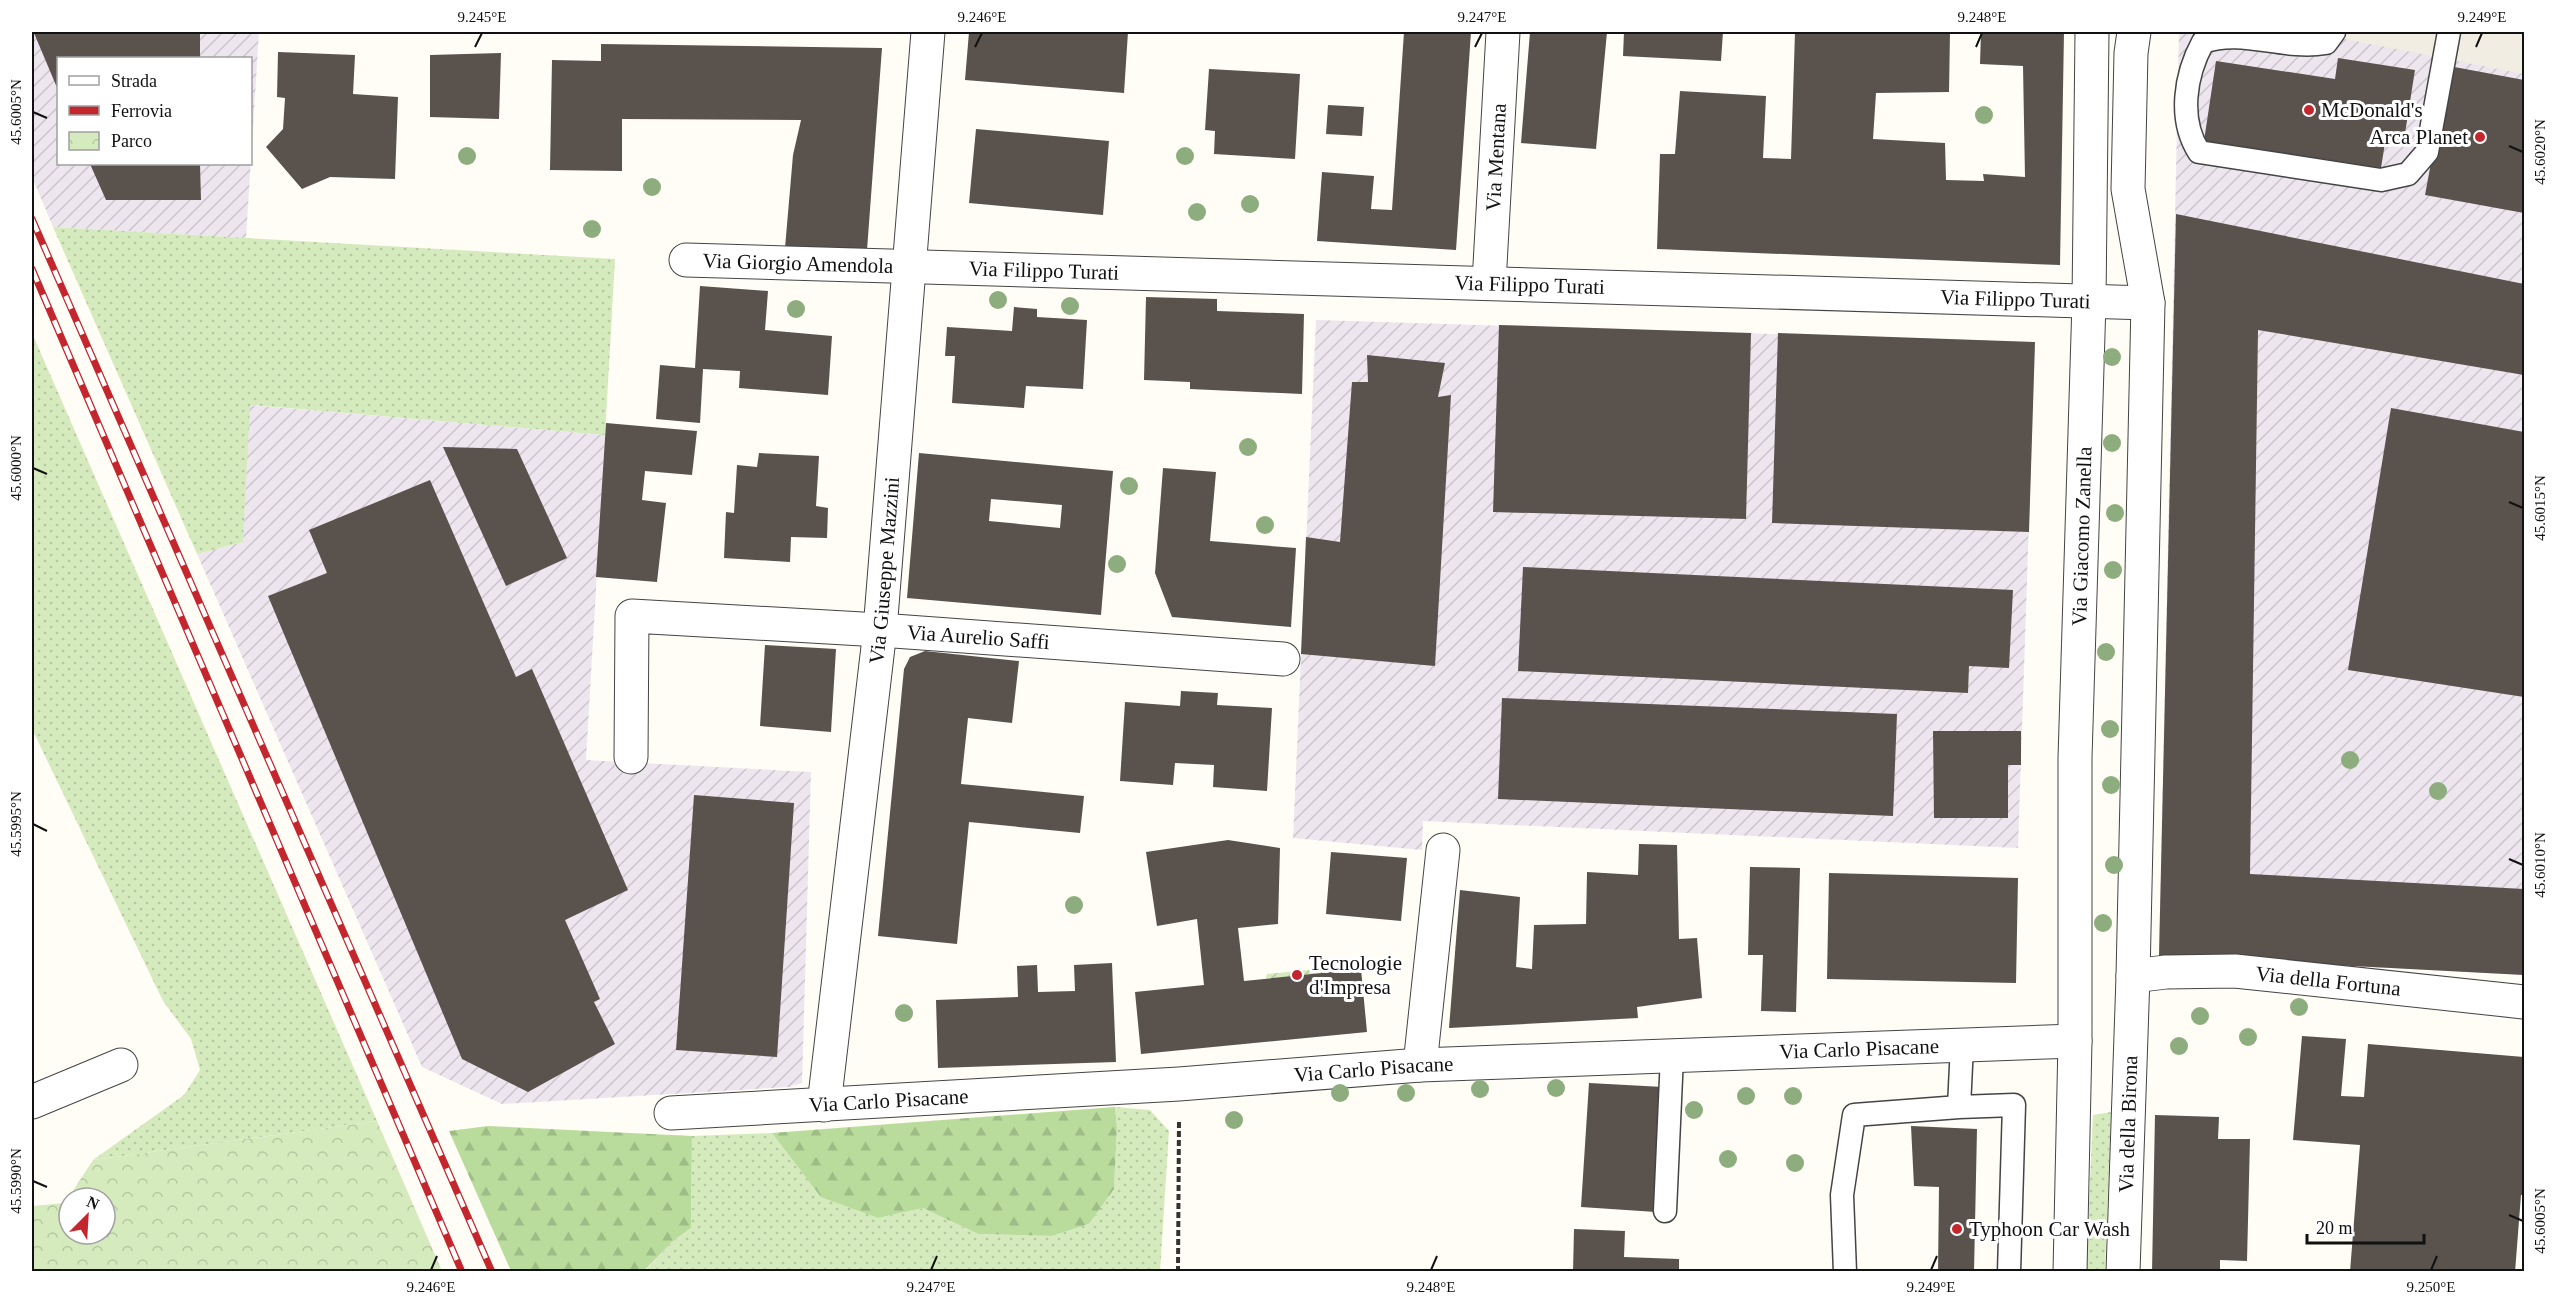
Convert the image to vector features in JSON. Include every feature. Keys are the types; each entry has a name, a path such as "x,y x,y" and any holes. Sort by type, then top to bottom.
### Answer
{"street":[{"name":"Via Giuseppe Mazzini","path":"824,1105 880,630 928,32"},
{"name":"Via Mentana","path":"1489,283 1503,32"},
{"name":"Via Giacomo Zanella","path":"2075,1041 2075,758 2089,302 2092,32"},
{"path":"2133,976 2148,303 2128,189 2131,52 2134,32"},
{"name":"Via Giorgio Amendola","path":"686,260 910,268"},
{"name":"Via Filippo Turati","path":"910,268 2148,303"},
{"name":"Via Aurelio Saffi","path":"631,757 632,616 880,630 1283,659"},
{"path":"1420,1065 1443,850"},
{"name":"Via della Fortuna","path":"2133,976 2235,971 2524,1002"},
{"name":"Via della Birona","path":"2123,1272 2133,976"},
{"path":"2070,1272 2075,1041"},
{"name":"Via Carlo Pisacane","path":"671,1113 1179,1084 1420,1065 2075,1041"},
{"path":"32,1102 121,1065"}],"lane":[{"path":"2334,32 2326,43 2303,46 2233,35 2203,42 2195,56 2186,87 2190,137 2199,152 2381,180 2408,174 2427,152 2449,32"},
{"path":"1959,1107 1962,1045"},
{"path":"1665,1211 1672,1056"},
{"path":"1845,1272 1842,1196 1854,1115 2014,1105 2009,1272"}],"path":[{"path":"1178,1272 1179,1084"}],"shaded area":[{"path":"32,32 259,32 252,143 252,57 57,57 57,165 251,165 246,238 53,227 32,177"},
{"path":"2179,32 2524,32 2524,975 2159,956"},
{"path":"2309,32 2524,32 2524,74"},
{"path":"1316,320 2035,342 2018,848 1423,821 1422,850 1293,838"},
{"path":"249,405 605,435 586,760 811,772 802,1083 789,1087 502,1104 422,1067 197,554 243,542"}],"green space":[{"path":"53,227 615,259 605,435 250,405 243,542 197,554"},
{"path":"32,333 377,1121 93,1160 184,1095 200,1070 191,1039 163,1001 32,729"},
{"path":"1358,965 1361,969 1266,979 1267,974"},
{"path":"1115,1107 1150,1110 1169,1131 1160,1271 644,1272 673,1241 691,1228 692,1136 772,1133 821,1196 878,1218 923,1208 978,1234 1052,1236 1089,1224 1114,1189 1117,1127"},
{"path":"1115,1107 1117,1127 1114,1189 1089,1224 1052,1236 978,1234 923,1208 878,1218 821,1197 772,1133"},
{"path":"2111,1112 2105,1271 2086,1272 2093,1115"},
{"path":"377,1121 442,1271 32,1271 32,1206 57,1204 57,1246 117,1246 117,1186 76,1186 93,1160"},
{"path":"488,1126 692,1136 691,1228 673,1241 644,1271 511,1271 449,1131"}],"building":[{"path":"969,32 1128,32 1124,93 965,80"},
{"path":"1404,32 1471,32 1456,250 1317,241 1322,172 1374,176 1371,209 1392,210"},
{"path":"1530,32 1607,32 1596,149 1521,143"},
{"path":"1624,32 1723,32 1721,61 1623,56"},
{"path":"1795,32 1950,32 1949,92 1876,93 1873,139 1945,143 1946,180 1984,181 1983,174 2025,177 2023,66 1980,64 1981,32 2064,32 2060,265 1657,249 1660,154 1675,154 1680,91 1766,96 1763,158 1791,159"},
{"path":"34,33 200,33 200,57 57,57 57,88"},
{"path":"601,44 882,48 867,250 785,248 793,155 801,120 622,119 622,171 550,170 552,60 601,61"},
{"path":"278,52 355,55 353,94 398,97 395,179 330,177 302,189 266,147 283,129 285,98 277,97"},
{"path":"501,53 499,119 430,117 430,55"},
{"name":"McDonald's","path":"2338,58 2415,70 2403,146 2385,143 2381,168 2204,141 2216,61 2335,79"},
{"name":"Arca Planet","path":"2449,66 2524,80 2524,213 2425,195"},
{"path":"1209,69 1300,74 1295,159 1214,154 1215,131 1205,130"},
{"path":"1328,105 1364,107 1362,136 1326,134"},
{"path":"976,129 1109,141 1103,215 969,203"},
{"path":"90,165 200,165 201,200 106,200"},
{"path":"2176,214 2524,284 2524,375 2258,330 2250,874 2524,889 2524,975 2159,956"},
{"path":"700,286 768,291 765,330 832,336 828,395 739,388 740,371 703,369 700,423 656,419 660,365 695,368"},
{"path":"1146,297 1217,299 1217,311 1304,314 1302,394 1190,389 1190,382 1144,380"},
{"path":"1014,307 1037,309 1037,317 1087,320 1083,389 1026,386 1024,408 952,403 955,356 945,356 947,327 1012,331"},
{"path":"1499,325 1751,333 1746,519 1493,512"},
{"path":"1778,333 2035,342 2029,532 1772,523"},
{"path":"1367,355 1445,363 1438,397 1451,395 1435,666 1301,654 1306,537 1340,542 1352,382 1368,382"},
{"path":"2391,408 2524,432 2524,697 2348,670"},
{"path":"606,423 697,431 692,475 645,471 642,500 666,503 657,582 596,577"},
{"path":"443,447 517,449 567,558 506,586"},
{"path":"759,453 819,456 816,506 828,508 827,538 791,537 790,562 724,558 726,512 734,513 737,465 757,467"},
{"path":"919,453 1113,471 1101,615 907,598","holes":["991,499 1062,505 1060,528 989,521"]},
{"path":"1163,468 1216,472 1210,541 1296,548 1291,627 1172,617 1155,573"},
{"path":"430,480 516,677 532,669 628,890 565,920 600,999 594,1002 615,1044 528,1092 462,1059 268,596 327,573 309,530"},
{"path":"1523,567 2013,590 2009,668 1969,666 1968,693 1518,671"},
{"path":"765,645 836,649 831,732 760,726"},
{"path":"925,651 1019,661 1012,723 968,718 961,784 1084,796 1080,833 969,822 957,944 878,936 904,669 910,657"},
{"path":"1181,691 1218,693 1217,705 1272,708 1267,791 1213,787 1214,765 1175,763 1173,785 1120,781 1125,702 1180,706"},
{"path":"1502,698 1897,714 1893,816 1498,799"},
{"path":"1933,731 2021,731 2021,765 2008,765 2008,818 1934,818"},
{"path":"694,795 794,803 777,1057 676,1050"},
{"path":"1228,840 1280,848 1278,924 1238,928 1244,981 1361,969 1367,1032 1141,1054 1135,992 1204,985 1197,919 1157,926 1146,852"},
{"path":"1639,844 1677,845 1679,939 1697,938 1702,998 1637,1007 1638,1018 1449,1028 1460,890 1520,897 1516,967 1532,969 1534,925 1586,924 1587,872 1638,875"},
{"path":"1331,852 1407,858 1401,921 1326,914"},
{"path":"1750,867 1800,868 1796,1012 1761,1011 1763,955 1748,955"},
{"path":"1829,873 2018,878 2016,983 1827,979"},
{"path":"1112,963 1116,1062 938,1068 936,1000 1018,997 1017,966 1037,965 1038,992 1075,991 1074,965"},
{"path":"2302,1036 2346,1039 2341,1096 2364,1097 2368,1044 2524,1057 2524,1195 2521,1195 2515,1272 2350,1272 2360,1145 2293,1140"},
{"path":"1589,1083 1663,1087 1656,1212 1581,1207"},
{"path":"2155,1115 2219,1117 2218,1139 2250,1139 2247,1261 2220,1260 2220,1272 2152,1272"},
{"name":"Typhoon Car Wash","path":"1911,1126 1977,1129 1974,1272 1938,1272 1939,1187 1914,1186"},
{"path":"1574,1229 1625,1231 1624,1257 1679,1259 1679,1272 1573,1272"}],"railway":[{"path":"32,219 492,1272"},
{"path":"32,269 462,1272"}],"place":[{"name":"McDonald's","path":"2309,110"},
{"name":"Arca Planet","path":"2480,137"},
{"name":"Tecnologie d'Impresa","path":"1297,975"},
{"name":"Typhoon Car Wash","path":"1957,1229"}]}
